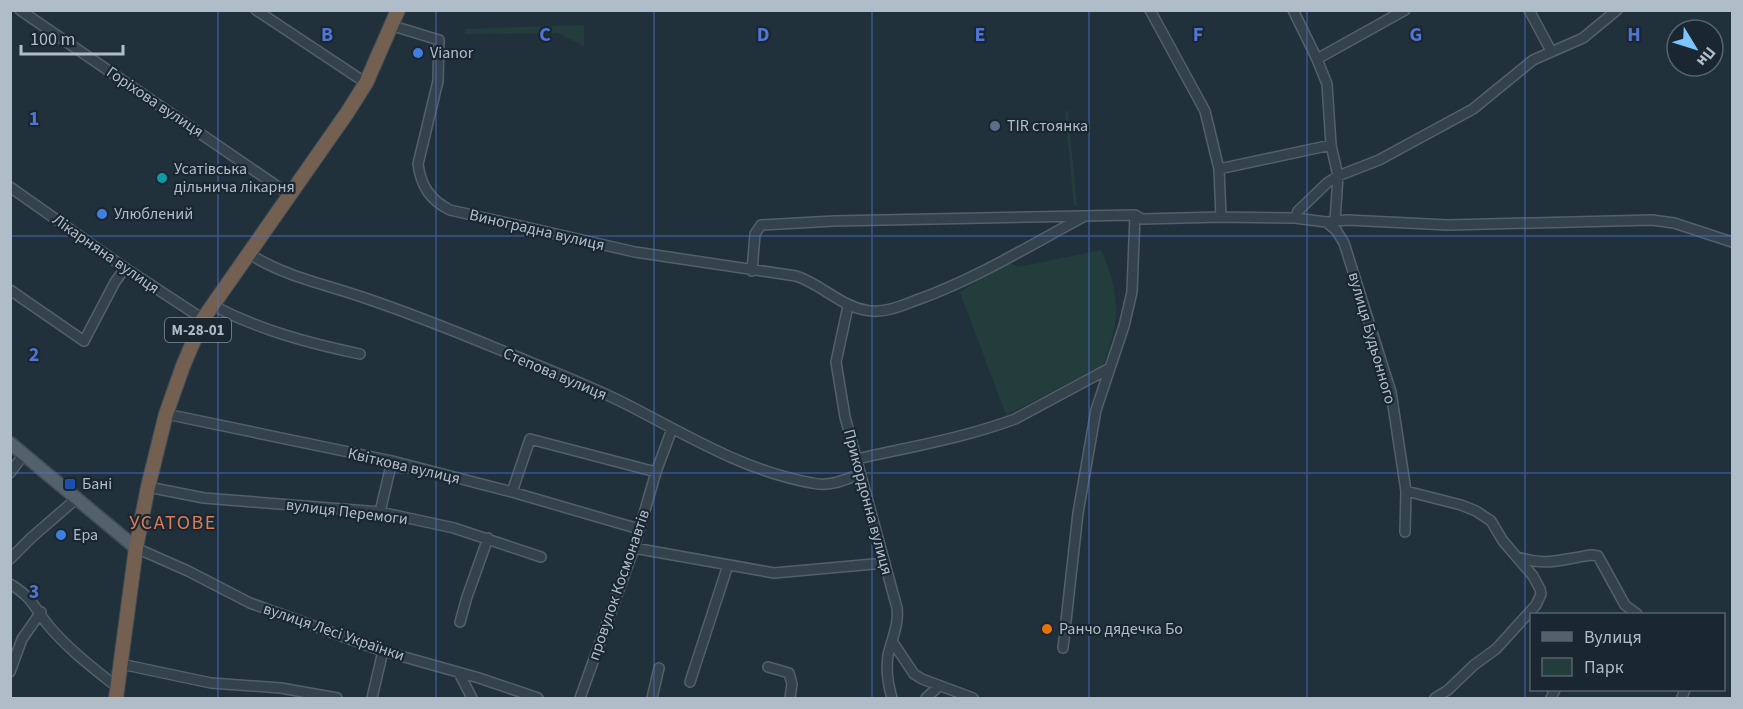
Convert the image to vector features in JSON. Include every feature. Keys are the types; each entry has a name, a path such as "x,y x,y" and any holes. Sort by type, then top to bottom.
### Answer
{"highway":[{"name":"М-28-01","path":"117,693 136,548 148,487 166,414 203,319 366,82 393,26 398,10"}],"main road":[{"path":"10,443 136,548"}],"street":[{"name":"Горіхова вулиця","path":"20,10 290,195"},
{"path":"256,10 366,82"},
{"path":"1150,10 1205,111 1220,169 1221,217"},
{"path":"1293,10 1317,59 1328,92 1331,145 1338,176 1331,221"},
{"path":"1317,59 1405,10"},
{"path":"1529,10 1551,51"},
{"path":"1295,218 1298,211 1327,183 1338,176 1379,160 1473,109 1533,60 1583,38 1617,10"},
{"name":"Виноградна вулиця","path":"393,26 438,40 440,56 438,81 418,164 424,187 439,204 464,214 635,252 806,279 848,306"},
{"path":"1220,169 1331,145"},
{"name":"Лікарняна вулиця","path":"10,188 124,268 203,319"},
{"path":"752,271 755,234 761,225 834,220 1135,215 1142,219 1295,218 1448,225 1652,220 1674,223 1732,242"},
{"path":"1063,648 1078,513 1096,410 1124,326 1132,292 1135,215"},
{"path":"848,306 868,311 898,307 949,289 1084,216"},
{"name":"вулиця Будьонного","path":"1331,221 1344,243 1391,392 1406,491 1406,532"},
{"name":"Степова вулиця","path":"248,253 286,273 363,297 503,351 626,404 711,450 743,463 812,483 842,481 860,474"},
{"path":"10,290 84,341 124,268"},
{"path":"212,305 267,330 305,343 360,354"},
{"name":"Прикордонна вулиця","path":"848,306 836,362 845,417 898,616 888,657 887,673 891,699"},
{"path":"857,459 950,439 1000,425 1108,369"},
{"name":"Квіткова вулиця","path":"166,414 392,461 512,492 639,529"},
{"name":"провулок Космонавтів","path":"580,699 634,548 656,472 672,429"},
{"path":"512,492 530,438 656,472"},
{"path":"10,473 24,454"},
{"path":"381,512 392,461"},
{"name":"вулиця Перемоги","path":"148,487 204,498 381,512 454,528 541,557"},
{"path":"1406,491 1461,505 1491,521 1503,541 1537,582 1541,594 1539,600 1496,649 1435,699"},
{"path":"10,559 76,499"},
{"path":"460,622 488,538"},
{"name":"вулиця Лесі Українки","path":"136,548 250,603 383,651 531,694 538,699"},
{"path":"634,548 783,573 885,563"},
{"path":"1516,556 1546,563 1598,556 1625,605 1635,613"},
{"path":"690,682 728,565"},
{"path":"10,584 27,596 47,623 72,650 117,693"},
{"path":"1619,613 1625,605"},
{"path":"10,672 22,639 41,612"},
{"path":"892,641 914,674 973,699"},
{"path":"372,699 383,651"},
{"path":"121,664 211,683 281,688 337,699"},
{"path":"768,667 789,674 792,684 790,699"},
{"path":"652,699 659,668"},
{"path":"459,673 472,699"},
{"path":"926,699 939,686"}],"green space":[{"path":"584,25 584,46 558,33 465,34 465,29"},
{"path":"1065,111 1068,111 1077,206 1074,206"},
{"path":"1101,250 1111,276 1116,305 1114,329 1103,366 1006,415 960,292 1008,262 1018,267"}],"place":[{"name":"Vianor","path":"418,53"},
{"name":"TIR стоянка","path":"995,126"},
{"name":"Усатівська дільнича лікарня","path":"162,178"},
{"name":"Улюблений","path":"102,214"},
{"name":"Бані","path":"70,484"},
{"name":"Ера","path":"61,535"},
{"name":"Ранчо дядечка Бо","path":"1047,629"}],"district":[{"name":"УСАТОВЕ","path":"173,523"}]}
